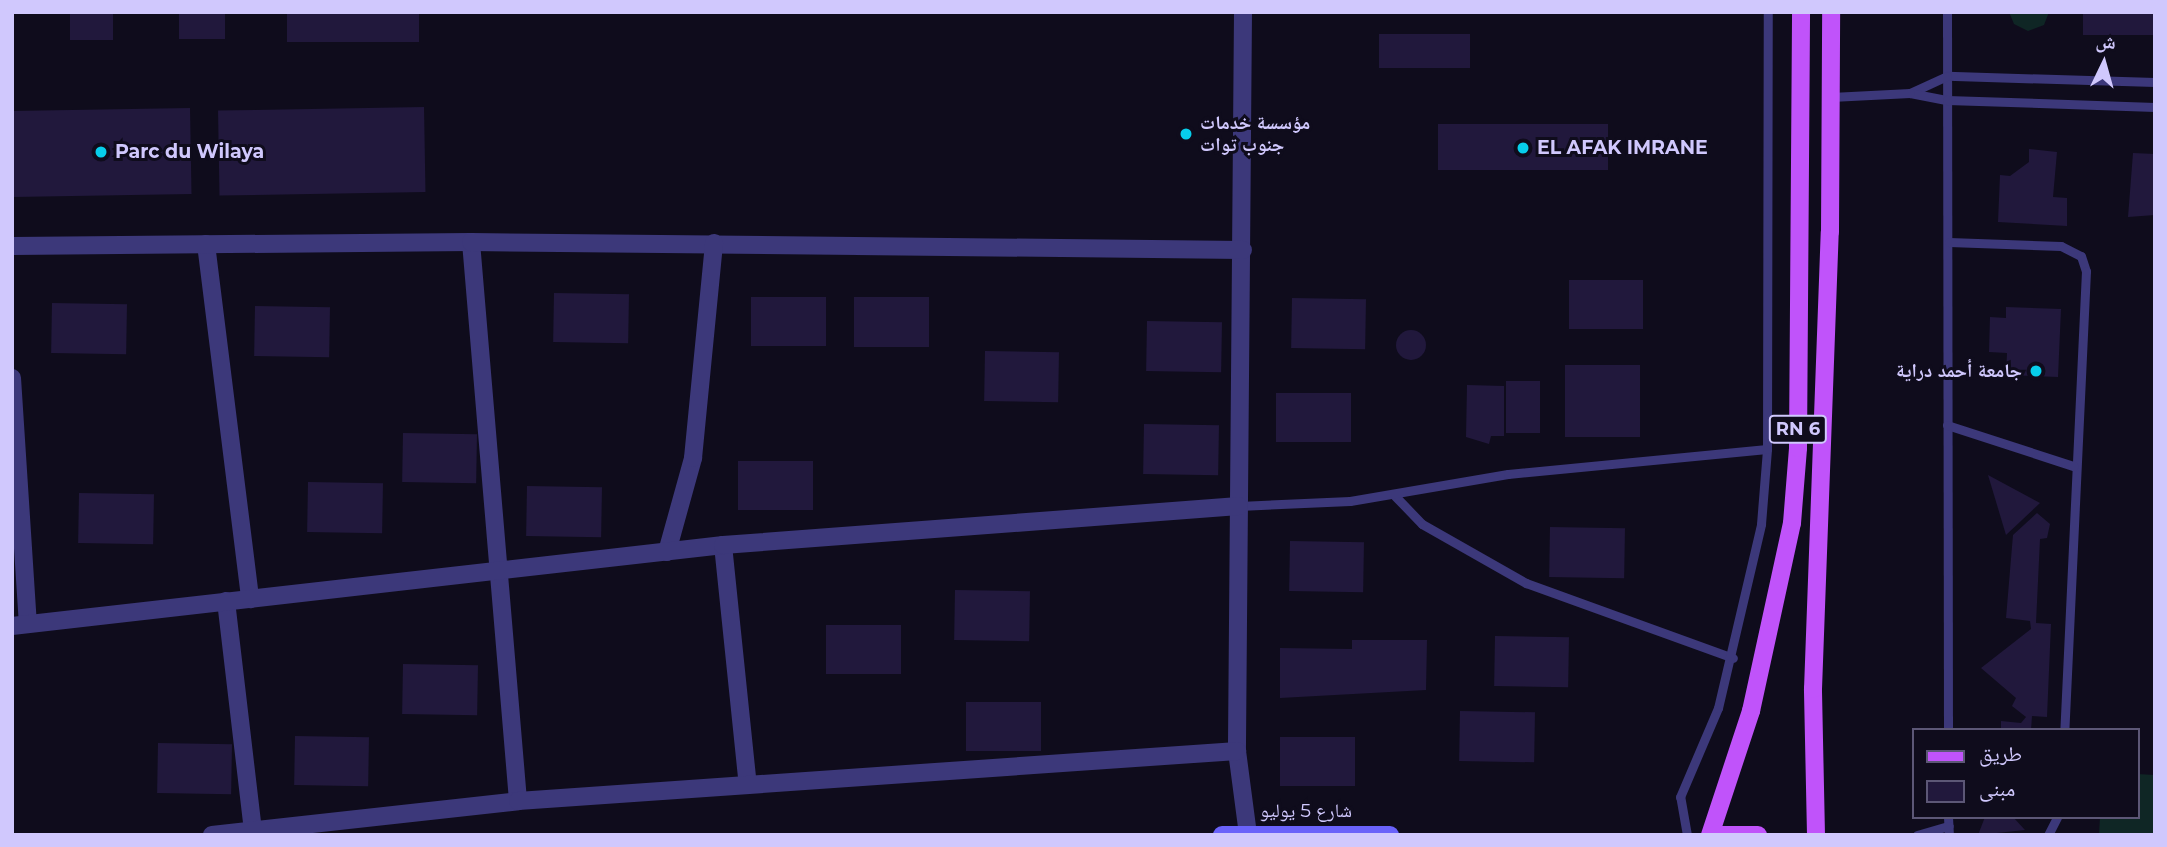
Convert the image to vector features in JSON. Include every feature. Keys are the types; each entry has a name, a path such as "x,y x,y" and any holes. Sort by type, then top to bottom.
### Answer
{"main road":[{"name":"RN 6","path":"1710,835 1761,674 1792,523 1798,448 1801,12"},
{"name":"RN 6","path":"1816,835 1813,689 1831,97 1831,12"},
{"name":"شارع 5 يوليو","path":"1222,835 1390,835"},
{"path":"1716,835 1758,835"}],"street":[{"path":"1243,12 1237,751 1248,833"},
{"path":"12,246 471,242 1243,250"},
{"path":"471,242 502,573 518,801"},
{"path":"667,552 693,458 714,243"},
{"path":"206,244 250,599"},
{"path":"12,378 20,624 502,573 723,545 1239,506"},
{"path":"723,545 748,785"},
{"path":"226,601 253,831"},
{"path":"212,835 518,801 1237,751"}],"lane":[{"path":"1687,835 1680,797 1733,657 1761,524 1767,449 1768,12"},
{"path":"1947,12 1948,728"},
{"path":"1910,93 1947,76 2155,82"},
{"path":"1831,97 1910,93 1947,100 2155,107"},
{"path":"1949,242 2061,246 2081,256 2086,271 2073,466 2064,728"},
{"path":"1947,425 2073,466"},
{"path":"1239,506 1395,496 1508,474 1767,449"},
{"path":"1395,496 1422,524 1526,583 1733,657"},
{"path":"2048,835 2056,819"},
{"path":"1917,835 1949,826"}],"green space":[{"path":"2009,12 2049,12 2044,25 2028,31 2014,24"},
{"path":"2139,774 2155,775 2155,835 2099,835 2100,819 2139,819"}],"building":[{"path":"70,12 113,12 113,40 70,40"},
{"path":"179,12 225,12 225,39 179,39"},
{"path":"287,12 419,12 419,42 287,42"},
{"path":"2083,12 2155,12 2155,35 2083,35"},
{"path":"1379,34 1470,34 1470,68 1379,68"},
{"path":"424,107 425,192 220,196 218,111"},
{"name":"Parc du Wilaya","path":"190,108 192,194 14,197 12,111"},
{"name":"EL AFAK IMRANE","path":"1438,124 1608,124 1608,170 1438,170"},
{"path":"2029,149 2057,152 2053,197 2067,198 2067,226 1998,222 2000,175 2010,176 2029,162"},
{"path":"2133,153 2155,154 2155,215 2128,217"},
{"path":"1569,280 1643,280 1643,329 1569,329"},
{"path":"554,293 629,294 628,343 553,342"},
{"path":"751,297 826,297 826,346 751,346"},
{"path":"854,297 929,297 929,347 854,347"},
{"path":"1292,298 1366,299 1365,349 1291,348"},
{"path":"52,303 127,304 126,354 51,353"},
{"path":"255,306 330,307 329,357 254,356"},
{"path":"2006,307 2061,309 2058,377 2006,375 2007,353 1989,352 1990,317 2006,318"},
{"path":"1147,321 1222,322 1221,372 1146,371"},
{"path":"1411,330 1422,334 1426,345 1422,356 1411,360 1400,356 1396,345 1400,334"},
{"path":"985,351 1059,352 1058,402 984,401"},
{"path":"1565,365 1640,365 1640,437 1565,437"},
{"path":"1506,381 1540,381 1540,433 1506,433"},
{"path":"1467,385 1504,386 1504,436 1491,436 1489,444 1466,437"},
{"path":"1276,393 1351,393 1351,442 1276,442"},
{"path":"1144,424 1219,425 1218,475 1143,474"},
{"path":"403,433 477,434 476,483 402,482"},
{"path":"738,461 813,461 813,510 738,510"},
{"path":"1988,475 2040,503 2006,535"},
{"path":"308,482 383,483 382,533 307,532"},
{"path":"527,486 602,487 601,537 526,536"},
{"path":"79,493 154,494 153,544 78,543"},
{"path":"2037,513 2050,524 2047,538 2040,539 2036,623 2051,624 2047,717 2032,716 2031,728 2001,728 2001,721 2021,723 2026,717 2012,706 2016,698 1981,668 2031,629 2030,621 2006,618 2013,535"},
{"path":"1550,527 1625,528 1624,578 1549,577"},
{"path":"1290,541 1364,542 1363,592 1289,591"},
{"path":"955,590 1030,591 1029,641 954,640"},
{"path":"826,625 901,625 901,674 826,674"},
{"path":"1495,636 1569,637 1568,687 1494,686"},
{"path":"1352,640 1427,640 1426,690 1280,698 1280,648 1352,649"},
{"path":"403,664 478,665 477,715 402,714"},
{"path":"966,702 1041,702 1041,751 966,751"},
{"path":"1460,711 1535,712 1534,762 1459,761"},
{"path":"295,736 369,737 368,786 294,785"},
{"path":"1280,737 1355,737 1355,786 1280,786"},
{"path":"158,743 232,744 231,794 157,793"},
{"path":"1984,819 2015,819 2025,830 1978,835"}],"place":[{"name":"مؤسسة خدمات جنوب توات","path":"1186,134"},
{"name":"EL AFAK IMRANE","path":"1523,148"},
{"name":"Parc du Wilaya","path":"101,152"},
{"name":"جامعة أحمد دراية","path":"2036,371"}]}
